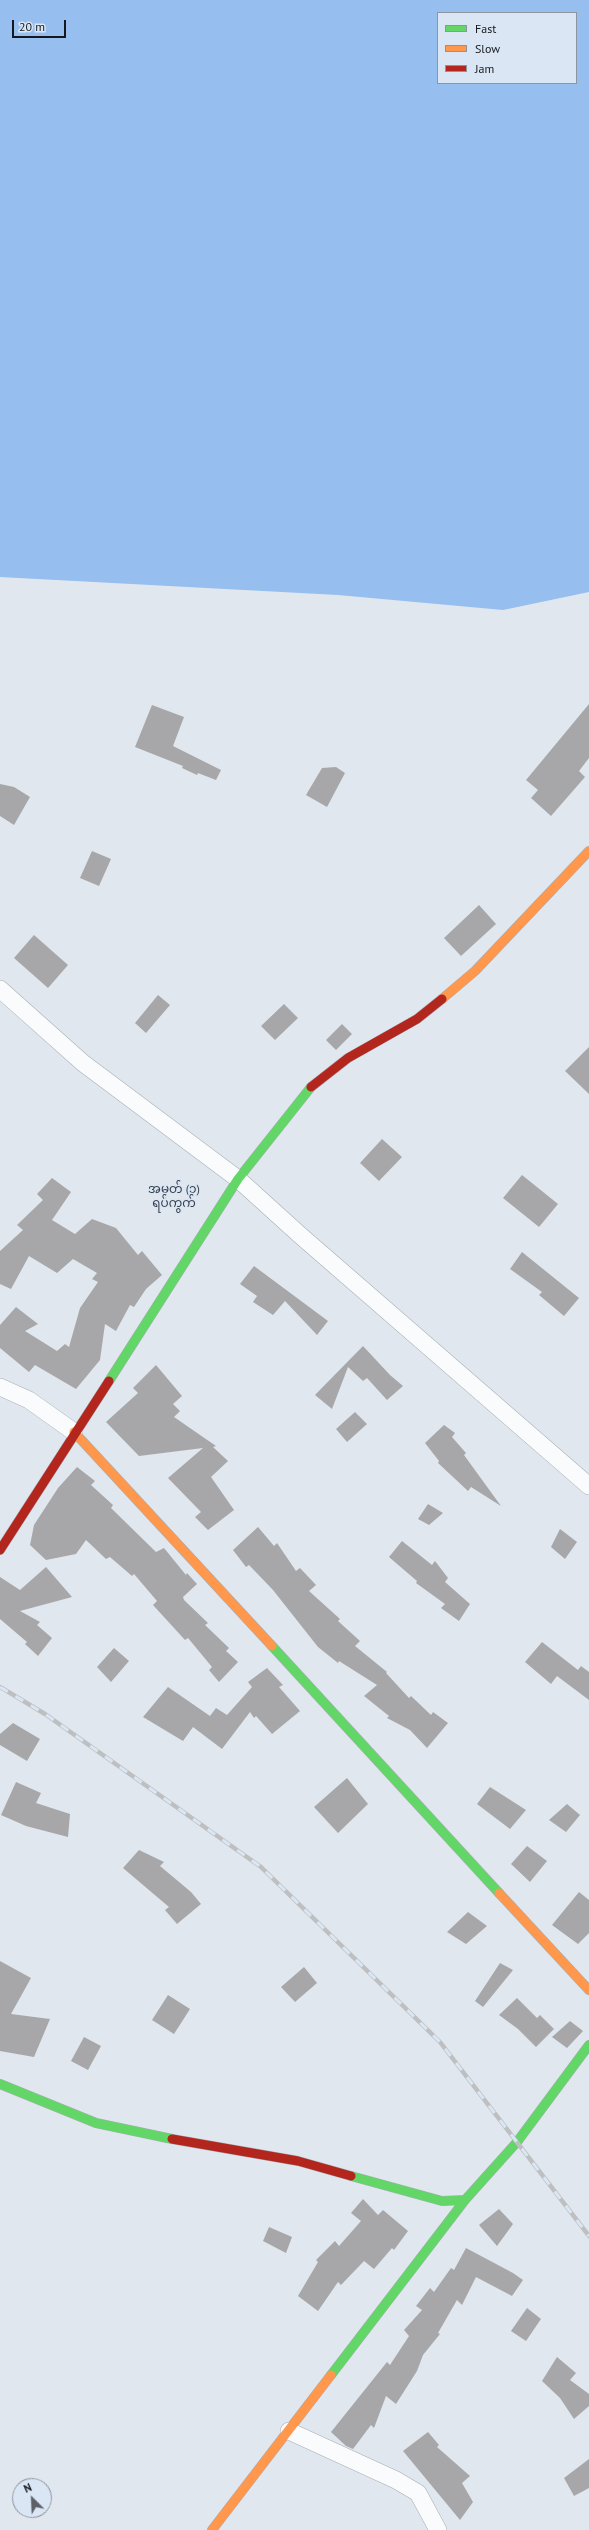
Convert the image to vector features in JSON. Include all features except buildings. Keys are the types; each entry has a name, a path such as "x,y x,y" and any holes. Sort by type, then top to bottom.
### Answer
{"street":[{"path":"0,1550 74,1432 238,1179 306,1092 348,1058 417,1019 474,970 589,851"},
{"path":"0,989 83,1063 238,1179 301,1236 589,1486"},
{"path":"0,1387 29,1400 74,1432 589,1990"},
{"path":"212,2530 465,2200 517,2142 589,2045"},
{"path":"0,2084 96,2123 202,2145 298,2161 442,2201 465,2200"},
{"path":"289,2431 396,2480 418,2493 438,2530"}],"water":[{"path":"0,0 589,0 589,592 503,610 338,595 0,577"}],"railway":[{"path":"0,1687 45,1714 261,1867 440,2042 589,2236"}],"traffic: fast":[{"path":"109,1381 238,1179 311,1087"},
{"path":"272,1646 499,1893"},
{"path":"331,2375 465,2200 517,2142 589,2045"},
{"path":"0,2084 96,2123 172,2139"},
{"path":"351,2176 442,2201 465,2200"}],"traffic: slow":[{"path":"442,999 475,971 589,851"},
{"path":"74,1432 272,1646"},
{"path":"499,1893 589,1990"},
{"path":"212,2530 331,2375"}],"traffic: jam":[{"path":"311,1087 348,1058 417,1019 442,999"},
{"path":"0,1550 109,1381"},
{"path":"172,2139 298,2161 351,2176"}],"district":[{"name":"အမှတ် (၁) ရပ်ကွက်","path":"174,1197"}]}
